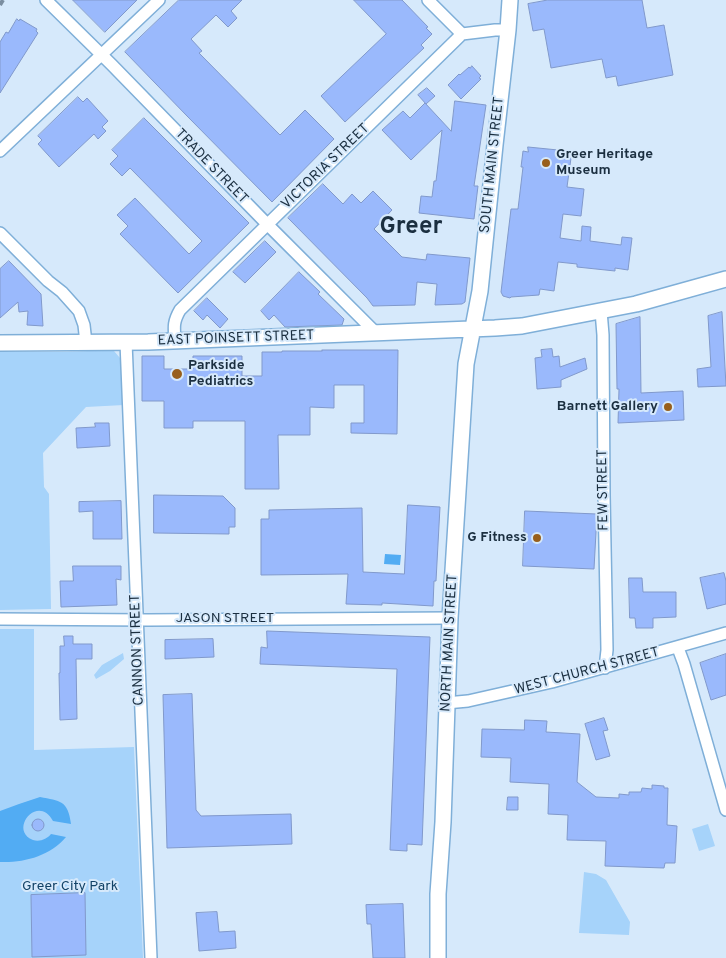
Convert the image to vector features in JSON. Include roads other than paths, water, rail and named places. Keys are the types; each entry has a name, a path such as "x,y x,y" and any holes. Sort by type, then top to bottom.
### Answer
{"main road":[{"name":"SOUTH MAIN STREET","path":"473,329 480,291 510,0"},
{"name":"EAST POINSETT STREET","path":"0,343 175,341 522,326 636,304 726,279"},
{"name":"NORTH MAIN STREET","path":"438,958 438,894 443,822 450,618 466,364 473,329"}],"street":[{"name":"TRADE STREET","path":"46,0 376,333"},
{"path":"0,151 159,0"},
{"path":"428,0 462,34 508,30"},
{"name":"VICTORIA STREET","path":"175,341 175,320 180,310 462,34"},
{"path":"0,233 48,281 62,292 79,311 84,325 86,343"},
{"name":"FEW STREET","path":"601,311 603,335 607,650 605,668"},
{"path":"351,334 360,316"},
{"name":"CANNON STREET","path":"126,342 151,958"},
{"name":"JASON STREET","path":"0,619 450,618"},
{"name":"WEST CHURCH STREET","path":"446,703 474,700 552,682 726,633"},
{"path":"678,648 726,810"}],"water":[{"path":"385,554 401,555 400,565 384,564"},
{"path":"40,797 62,803 68,810 71,824 53,821 47,813 33,812 24,822 23,829 26,835 36,841 43,840 51,834 66,837 60,844 44,854 27,860 0,862 0,811"}],"railway":[{"path":"0,5 3,0"}],"place":[{"name":"Greer Heritage Museum","path":"546,163"},
{"name":"Parkside Pediatrics","path":"177,374"},
{"name":"Barnett Gallery","path":"668,407"},
{"name":"G Fitness","path":"537,538"}],"district":[{"name":"Greer","path":"411,228"}],"park label":[{"name":"Greer City Park","path":"70,887"}]}
